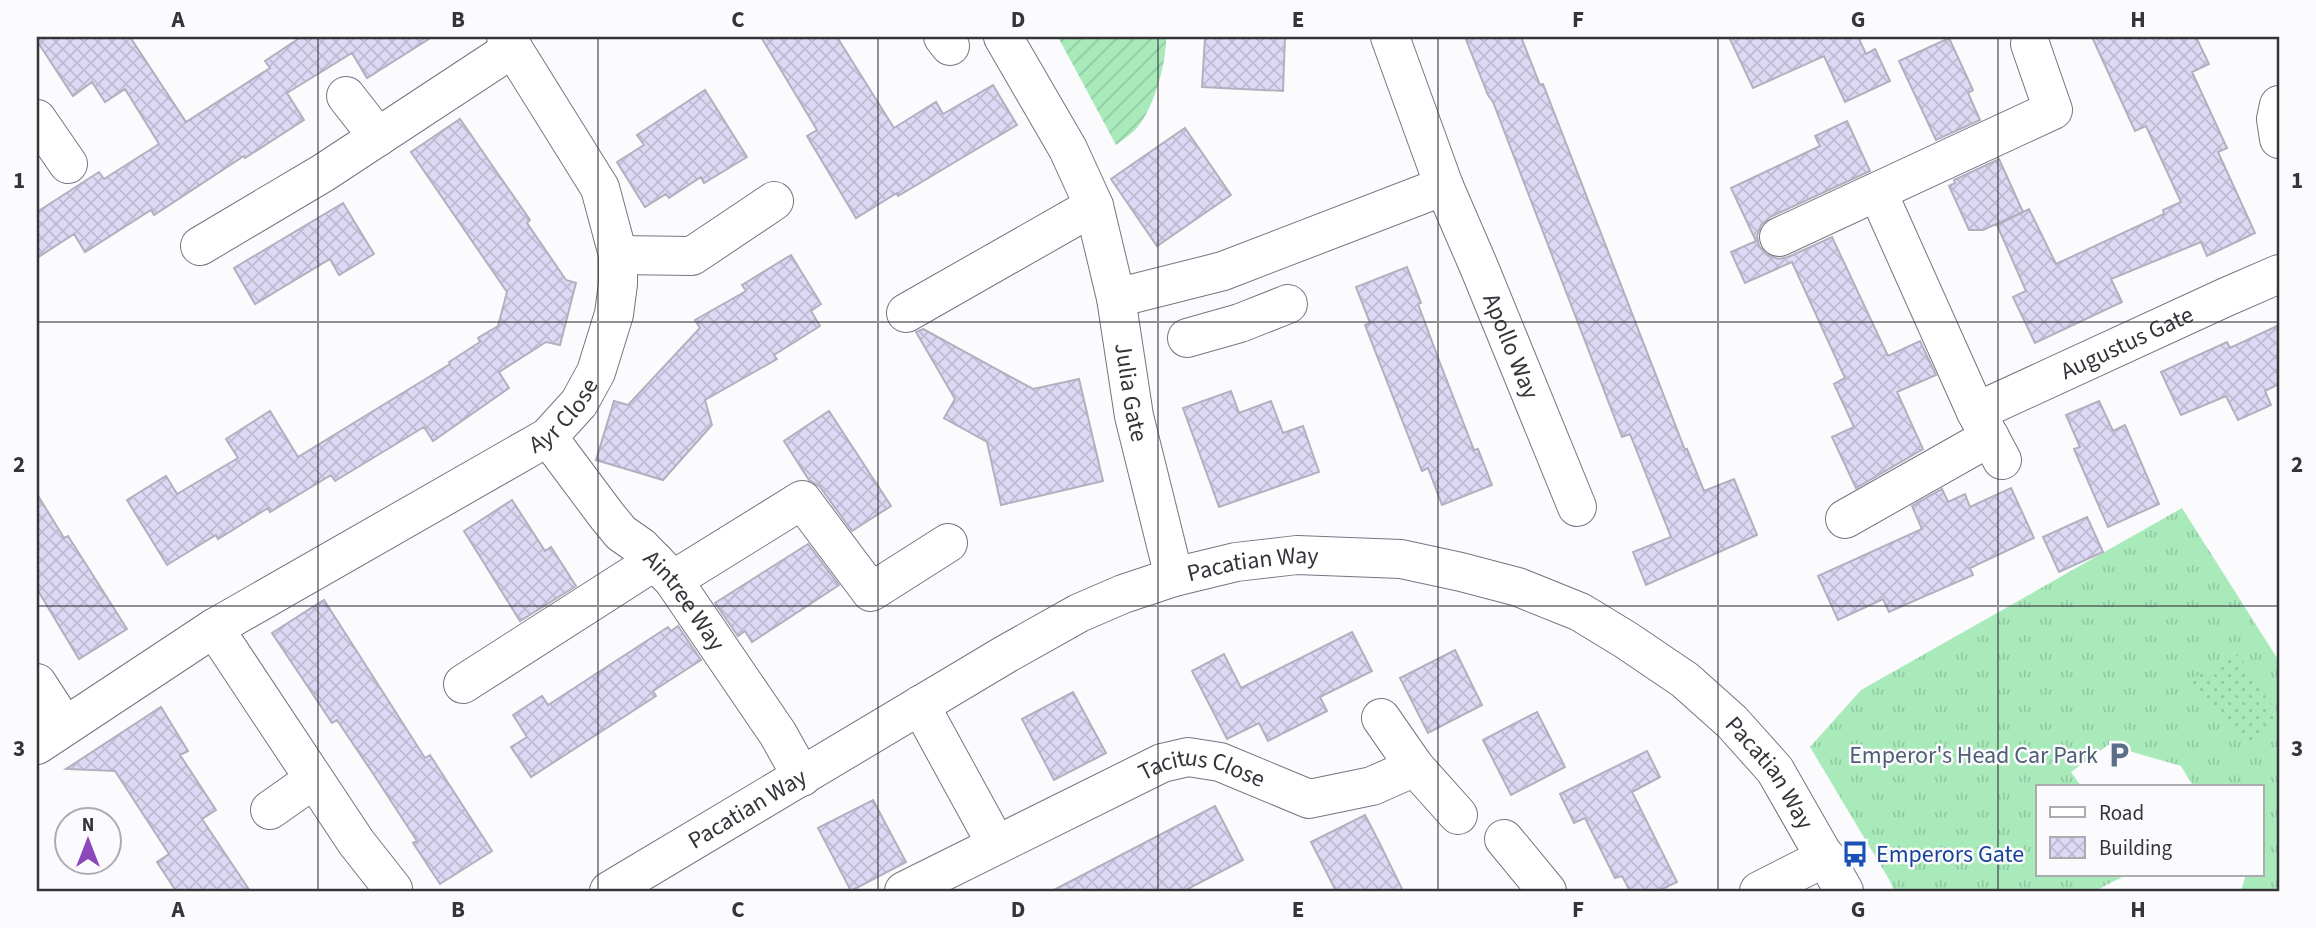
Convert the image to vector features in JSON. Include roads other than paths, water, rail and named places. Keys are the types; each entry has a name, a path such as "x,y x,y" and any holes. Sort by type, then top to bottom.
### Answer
{"street":[{"name":"Julia Gate","path":"1003,37 1068,149 1094,206 1116,298 1134,416 1174,577"},
{"name":"Apollo Way","path":"1390,37 1444,186 1577,507"},
{"name":"Ayr Close","path":"37,683 51,735 214,628 548,437 579,403 596,372 614,314 618,284 618,255 600,188 509,42 378,137 200,246"},
{"path":"1779,237 2053,110 2030,44"},
{"path":"346,96 378,137"},
{"path":"2279,105 2276,119 2279,139"},
{"path":"37,119 68,164"},
{"path":"1116,298 1223,271 1444,186"},
{"path":"1878,193 1989,436"},
{"path":"618,255 692,256 774,201"},
{"path":"905,313 1094,206"},
{"path":"1223,271 1240,323"},
{"name":"Augustus Gate","path":"1845,519 2226,297 2279,274"},
{"path":"1188,338 1240,323 1288,304"},
{"name":"Aintree Way","path":"548,437 621,533 641,547 664,571 778,734 802,777"},
{"path":"463,684 664,571 802,500 872,592 948,543"},
{"name":"Pacatian Way","path":"609,891 1079,613 1123,594 1174,577 1236,562 1297,555 1401,559 1518,587 1580,612 1626,640 1685,680 1732,722 1776,770 1844,891"},
{"path":"214,628 356,842 393,889"},
{"path":"920,705 996,844"},
{"path":"1381,718 1415,768 1458,815"},
{"name":"Tacitus Close","path":"904,891 1162,763 1188,757 1220,762 1310,799 1372,786 1415,768"},
{"path":"270,810 314,779"},
{"path":"1504,839 1547,891"},
{"path":"1759,891 1826,857"}],"place":[{"name":"Emperor's Head Car Park","path":"2119,755"},
{"name":"Emperors Gate","path":"1855,854"}]}
